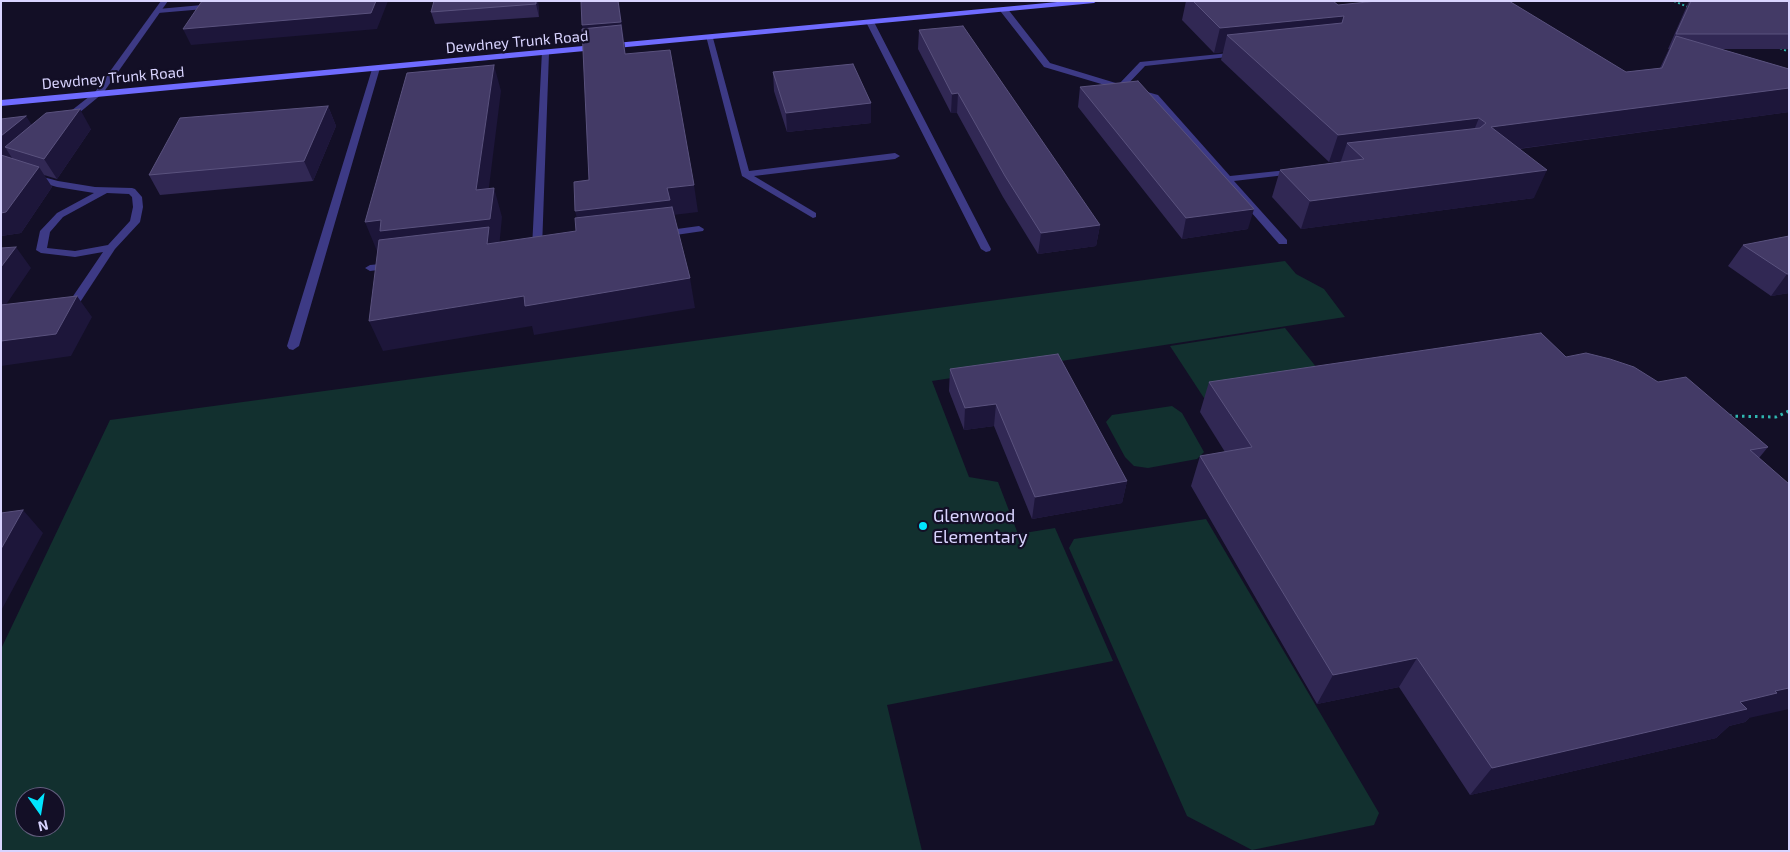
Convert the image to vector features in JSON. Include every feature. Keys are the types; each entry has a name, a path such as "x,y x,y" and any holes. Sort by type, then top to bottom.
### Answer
{"main road":[{"name":"Dewdney Trunk Road","path":"1,103 1094,1"}],"street":[{"path":"56,128 98,94 165,1"},
{"path":"994,1 1047,65 1155,97 1283,242"},
{"path":"158,11 226,5"},
{"path":"870,22 986,249"},
{"path":"709,38 745,174 813,215"},
{"path":"537,248 545,53"},
{"path":"1120,87 1143,64 1242,53"},
{"path":"293,346 376,68"},
{"path":"745,174 895,156"},
{"path":"1227,179 1304,170"},
{"path":"18,172 57,184 132,191 137,197 138,208 135,222 111,247 67,315"},
{"path":"106,190 60,215 45,231 41,250 75,254 111,247"},
{"path":"651,235 699,229"},
{"path":"370,268 400,265"}],"path":[{"path":"1674,1 1692,9"},
{"path":"1780,48 1789,52"},
{"path":"1726,416 1735,418 1776,417 1789,410"}],"green space":[{"path":"1285,261 1296,274 1324,289 1345,317 932,381 969,477 998,482 1018,534 1055,528 1113,661 887,705 922,851 1,851 1,649 110,420"},
{"path":"1285,328 1325,378 1204,398 1170,346"},
{"path":"1172,406 1182,413 1204,452 1197,459 1148,468 1134,466 1125,457 1106,422 1112,415"},
{"path":"1206,519 1379,813 1374,825 1252,850 1187,816 1069,548 1074,539"}],"building":[{"path":"202,1 376,1 371,13 183,29"},
{"path":"434,1 536,1 536,4 431,12"},
{"path":"581,1 618,1 621,22 582,25"},
{"path":"1193,1 1333,1 1338,5 1377,1 1509,1 1626,72 1662,68 1676,36 1789,69 1789,88 1491,127 1547,170 1310,201 1280,170 1364,159 1347,143 1480,128 1486,123 1479,118 1338,135 1227,35 1342,23 1344,16 1220,28"},
{"path":"1691,1 1789,1 1789,34 1676,34"},
{"path":"621,25 625,54 670,50 694,185 667,188 670,200 575,211 574,182 589,180 582,29"},
{"path":"963,26 1100,225 1041,233 1005,176 958,93 952,94 919,30"},
{"path":"853,64 871,103 786,113 773,72"},
{"path":"494,65 476,190 494,188 490,219 380,231 381,220 365,222 407,73"},
{"path":"1138,81 1254,209 1186,218 1080,87"},
{"path":"328,106 304,161 149,175 180,118"},
{"path":"80,109 44,159 5,147 46,113"},
{"path":"26,116 1,136 1,119"},
{"path":"1,155 39,167 6,212 1,213"},
{"path":"672,207 690,278 525,306 524,296 369,321 379,240 489,227 487,244 576,231 575,218"},
{"path":"1789,236 1789,274 1743,245"},
{"path":"16,247 1,267 1,248"},
{"path":"77,296 56,334 1,341 1,305"},
{"path":"1541,333 1566,357 1586,353 1610,359 1634,367 1658,382 1686,377 1768,447 1750,450 1789,484 1789,688 1775,691 1777,693 1740,702 1747,709 1492,768 1417,658 1333,675 1200,456 1252,447 1209,382"},
{"path":"1058,354 1127,481 1035,497 996,404 965,408 950,369"},
{"path":"23,510 1,549 1,513"}],"place":[{"name":"Glenwood Elementary","path":"923,526"}]}
